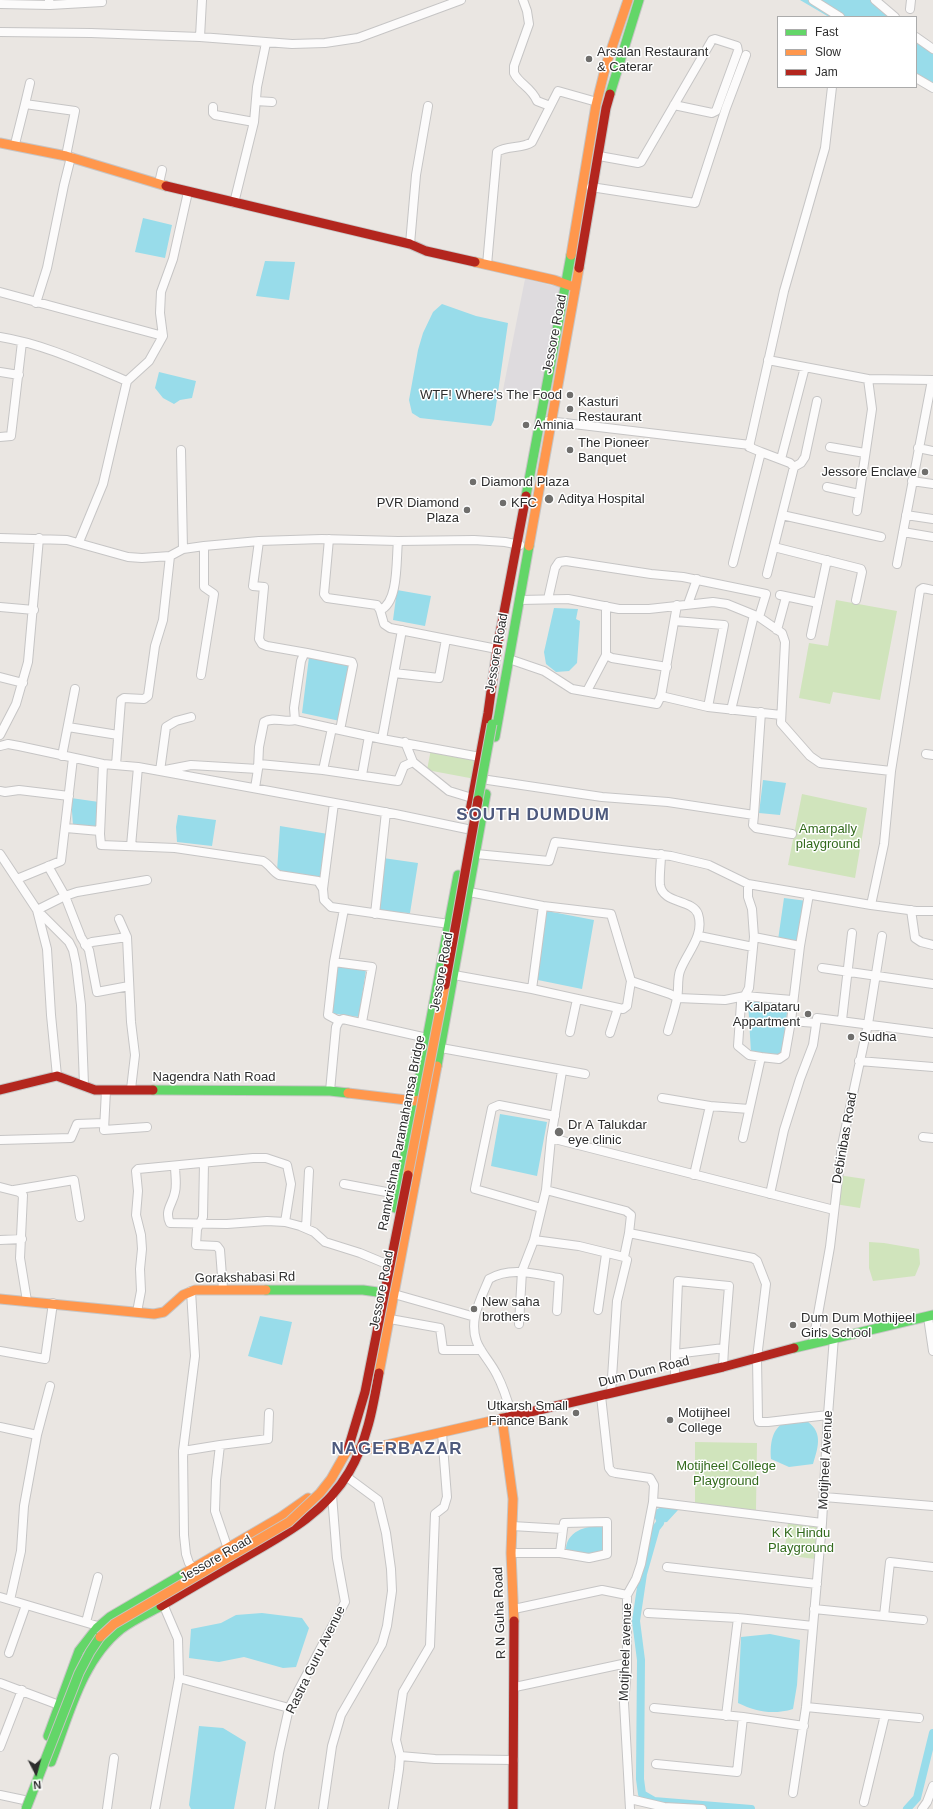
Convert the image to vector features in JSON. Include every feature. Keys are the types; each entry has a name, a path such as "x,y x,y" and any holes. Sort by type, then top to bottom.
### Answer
{"main road":[{"name":"Jessore Road","path":"24,1806 80,1651 87,1639 110,1617 228,1549 297,1507 321,1485 344,1447 354,1416 416,1101 488,713 497,650 566,284 597,102 606,65 628,0"},
{"name":"Jessore Road","path":"33,1809 85,1676 97,1654 122,1628 298,1526 314,1514 347,1477 360,1451 372,1408 390,1319 429,1111 430,1098 441,1048 476,854 499,714 577,288 606,108 639,0"},
{"path":"606,65 617,68"},
{"path":"0,143 15,144 69,156 188,192 410,244 426,251 554,280 577,288"},
{"path":"488,713 492,724"},
{"path":"492,724 499,714"},
{"name":"Ramkrishna Paramahamsa Bridge","path":"24,1806 85,1658 101,1634 114,1624 289,1522 312,1503 328,1485 349,1452 357,1427 365,1392 444,991 492,724"},
{"path":"0,1090 57,1076"},
{"name":"Nagendra Nath Road","path":"57,1076 95,1090 330,1090 416,1101 430,1098"},
{"name":"Gorakshabasi Rd","path":"0,1299 95,1310 150,1314 163,1312 182,1294 191,1291 223,1289 282,1291 363,1290 394,1294"},
{"name":"Dum Dum Road","path":"360,1451 601,1396 723,1367 813,1342 930,1316"},
{"name":"R N Guha Road","path":"502,1418 513,1499 512,1553 515,1687 513,1809"},
{"path":"344,1447 360,1451"}],"street":[{"path":"200,37 202,0"},
{"path":"0,32 91,33 200,37 292,44 325,43 358,38 461,0"},
{"path":"523,0 527,11 529,24 514,66 514,73 515,76 534,93 537,101 550,106"},
{"path":"813,0 838,16"},
{"path":"875,0 894,16"},
{"path":"910,9 911,0"},
{"path":"0,4 102,2"},
{"path":"917,38 933,49"},
{"path":"599,156 640,163 712,40 715,39 737,46 738,51 716,112 712,114 674,105"},
{"path":"234,203 254,122 257,87 266,42"},
{"path":"582,185 696,203 726,108 746,55"},
{"path":"917,79 933,88"},
{"path":"15,144 30,83"},
{"path":"794,467 792,464 781,459 749,447 786,283 825,148 832,88"},
{"path":"486,265 496,154 499,150 505,148 528,145 532,142 558,91 597,102"},
{"path":"256,101 272,102"},
{"path":"26,104 75,111 64,185 47,268 36,303"},
{"path":"213,106 213,113 215,114 254,122"},
{"path":"410,244 416,175 428,106"},
{"path":"159,183 162,170"},
{"path":"79,542 103,484 128,381 149,361 163,336 160,313 161,292 173,259 188,192"},
{"path":"0,292 36,303 163,336"},
{"path":"0,337 64,355 128,381"},
{"path":"0,438 11,436 22,342"},
{"path":"768,360 868,379 933,380 918,448 897,564"},
{"path":"781,459 805,367"},
{"path":"0,372 18,375"},
{"path":"857,511 872,409 868,379"},
{"path":"767,574 794,467 801,463 805,457 817,401"},
{"path":"540,420 750,444"},
{"path":"830,447 865,454"},
{"path":"918,448 933,450"},
{"path":"180,450 183,549"},
{"path":"733,563 761,452"},
{"path":"912,481 933,484"},
{"path":"827,487 859,494"},
{"path":"782,514 881,537"},
{"path":"906,515 933,519"},
{"path":"903,532 933,537"},
{"path":"0,538 67,540 79,542 128,557 170,556 183,549 259,541 329,539 398,542 474,540 517,544 530,548"},
{"path":"0,735 16,704 28,662 34,610 39,538"},
{"path":"329,539 324,594 327,598 377,605 384,624 390,628 497,650"},
{"path":"259,541 254,586 264,587 258,639 262,644 267,646 350,660 352,663 336,729 323,770"},
{"path":"380,610 388,606 393,594 398,542"},
{"path":"201,675 214,594 204,587 204,546"},
{"path":"774,547 862,570 856,600"},
{"path":"116,765 121,700 124,698 144,699 148,696 155,646 163,620 170,556"},
{"path":"811,635 827,560"},
{"path":"548,599 555,568 559,562 697,579 766,594 756,616 731,710"},
{"path":"688,604 697,579"},
{"path":"871,905 884,844 891,771 920,590 923,588 933,590"},
{"path":"777,630 783,596 818,603"},
{"path":"520,600 568,599 619,609 678,606 713,602 723,603 756,616 782,633 785,642 781,723 810,756 820,763 891,771"},
{"path":"587,691 606,655 606,606"},
{"path":"509,659 544,671 572,689 657,704 661,696 678,606"},
{"path":"0,607 34,610"},
{"path":"675,621 724,625 708,707"},
{"path":"382,739 402,630"},
{"path":"394,673 439,678 446,639"},
{"path":"295,720 294,708 301,661 304,654 307,653"},
{"path":"606,655 612,658 667,667"},
{"path":"0,677 23,683"},
{"path":"62,756 75,689"},
{"path":"661,696 708,707 781,715"},
{"path":"760,712 753,825 756,828 792,834"},
{"path":"160,771 166,727 176,721 191,717"},
{"path":"255,788 259,766 259,747 264,722 266,720 288,722 295,720 382,739 405,742 480,757"},
{"path":"68,728 118,735"},
{"path":"362,775 369,736"},
{"path":"405,742 413,762 449,790 472,798"},
{"path":"0,746 8,744 103,764 138,767 386,812 467,829"},
{"path":"17,879 58,863 62,858 73,758"},
{"path":"160,771 191,765 259,766 323,770 398,781 404,766 413,762"},
{"path":"103,764 100,831 101,845 175,848 263,861 274,873 318,881 323,889"},
{"path":"131,846 138,767"},
{"path":"488,780 602,797 668,802 754,814"},
{"path":"0,791 5,792 19,790 69,796"},
{"path":"334,803 323,889 326,904 331,907 449,924"},
{"path":"375,914 386,812"},
{"path":"66,828 100,831"},
{"path":"476,854 549,861 555,842 662,854 709,865 748,884 871,905 911,910 933,910"},
{"path":"0,854 37,910 71,944 76,964 81,1005 84,1085"},
{"path":"662,854 660,886 672,899 693,907 697,913 698,936 680,972 678,998 668,1031"},
{"path":"48,866 65,896 90,955 97,992 129,986"},
{"path":"37,910 65,896 147,880"},
{"path":"748,884 748,897 752,909 754,937 749,988 741,1003 738,1046 749,1055 761,1058 780,1058 785,1056 791,1021 792,1000 800,946 809,894"},
{"path":"454,975 532,989 623,1009 627,1006 630,981 611,914 543,906 469,892"},
{"path":"532,989 543,906"},
{"path":"339,1021 328,1015 334,962 344,908"},
{"path":"37,910 47,949 57,1076"},
{"path":"911,910 915,938 921,942 933,945"},
{"path":"119,919 127,937 131,1022 135,1055 131,1090"},
{"path":"842,1020 852,933"},
{"path":"698,936 753,947"},
{"name":"Debinibas Road","path":"813,1342 830,1247 842,1145 868,1024 882,936"},
{"path":"85,945 92,942 127,937"},
{"path":"754,937 800,946"},
{"path":"334,962 372,967 362,1022"},
{"path":"822,968 933,984"},
{"path":"630,981 678,998 725,1000 745,996 792,1000"},
{"path":"570,1032 577,999"},
{"path":"610,1033 618,1008"},
{"path":"770,1194 784,1130 800,1079 813,1046 817,1018 933,1032"},
{"path":"330,1090 336,1027 339,1021 343,1019 362,1022 427,1038 441,1048 585,1074"},
{"path":"791,1021 816,1023"},
{"path":"743,1138 761,1058"},
{"path":"859,1061 933,1067"},
{"path":"520,1324 522,1271 534,1240 546,1190 551,1138 562,1071"},
{"path":"106,1090 104,1130 147,1128"},
{"path":"662,1098 710,1106 749,1109"},
{"path":"541,1208 475,1189 492,1108 499,1105 555,1116"},
{"path":"694,1175 710,1106"},
{"path":"0,1140 71,1138 77,1124 104,1123"},
{"path":"923,1137 933,1138"},
{"path":"551,1138 834,1210"},
{"path":"137,1312 141,1291 142,1249 141,1235 136,1215 136,1171 144,1168 253,1158 266,1158 287,1165 291,1184 285,1222"},
{"path":"204,1163 204,1204 202,1223 197,1229 196,1246 217,1246 220,1250 223,1289"},
{"path":"175,1166 176,1191 168,1206 170,1222 193,1224 227,1224 267,1221 285,1222 306,1228 314,1232 325,1242 360,1253 384,1263"},
{"path":"306,1228 309,1171"},
{"path":"11,1190 74,1180 80,1217"},
{"path":"344,1184 397,1194"},
{"path":"0,1188 19,1192 23,1195 20,1258 27,1301"},
{"path":"534,1240 579,1246 606,1254 624,1257 631,1215 626,1211 546,1190"},
{"path":"629,1234 753,1258 757,1261 766,1284 757,1358 756,1409 759,1422 828,1415"},
{"path":"0,1240 22,1240"},
{"path":"598,1310 606,1254"},
{"path":"611,1393 617,1301 627,1260"},
{"path":"512,1416 497,1373 475,1339 475,1317 489,1279 494,1276 522,1271 559,1278 556,1311"},
{"path":"675,1378 678,1282 680,1280 729,1286 723,1367"},
{"path":"191,1291 195,1356 183,1451 184,1535 186,1554 189,1562 194,1568"},
{"path":"394,1294 475,1317"},
{"path":"0,1351 45,1359 53,1304"},
{"path":"930,1316 933,1351"},
{"path":"390,1319 440,1328 443,1350 481,1350"},
{"name":"Motijheel Avenue","path":"793,1793 806,1707 824,1497 834,1337"},
{"path":"675,1354 724,1348"},
{"path":"10,1600 22,1550 24,1506 37,1435 50,1386"},
{"path":"601,1396 609,1468 612,1472 616,1473 650,1478 654,1485 653,1502"},
{"path":"183,1451 268,1439 269,1413"},
{"path":"0,1427 37,1435"},
{"path":"393,1809 400,1756 396,1740 403,1692 430,1646 435,1514 444,1507 447,1497 442,1433"},
{"path":"220,1445 216,1480 215,1511 228,1549"},
{"path":"323,1809 332,1746 341,1715 382,1644 387,1626 392,1591 386,1533 379,1504 375,1497 347,1477"},
{"path":"321,1485 332,1495"},
{"name":"Rastra Guru Avenue","path":"270,1809 279,1753 289,1708 345,1602 337,1558 332,1495"},
{"path":"824,1497 933,1506"},
{"name":"Motijheel avenue","path":"630,1809 624,1703 627,1663 627,1595 636,1579 641,1564 653,1502 822,1523"},
{"path":"512,1553 560,1553 588,1558 607,1554 606,1522 564,1523 560,1553"},
{"path":"512,1526 563,1529"},
{"path":"884,1616 890,1562 933,1567"},
{"path":"667,1567 817,1584"},
{"path":"86,1622 98,1577"},
{"path":"514,1609 602,1590 627,1595"},
{"path":"0,1597 100,1626 114,1636"},
{"path":"155,1809 178,1678 178,1639 164,1604"},
{"path":"9,1653 26,1605"},
{"path":"814,1610 924,1620"},
{"path":"648,1613 738,1618 813,1626"},
{"path":"726,1716 738,1618"},
{"path":"515,1687 627,1663"},
{"name":"Rastra Guru Avenue","path":"178,1678 289,1708"},
{"path":"0,1683 60,1705"},
{"path":"0,1747 22,1690"},
{"path":"806,1707 919,1718"},
{"path":"654,1708 743,1717 804,1726"},
{"path":"864,1802 885,1715"},
{"path":"656,1764 737,1772 743,1717"},
{"path":"400,1756 514,1760"},
{"path":"107,1809 114,1758"},
{"path":"922,1809 927,1802 933,1786"},
{"path":"0,1795 24,1806"},
{"path":"630,1799 664,1807 702,1809"}],"shaded area":[{"path":"525,279 562,288 540,397 503,390"}],"green space":[{"path":"836,600 897,611 880,700 833,692 830,704 799,698 809,643 828,646"},
{"path":"431,749 479,758 475,779 427,770"},
{"name":"Amarpally playground","path":"802,794 867,808 855,878 788,865"},
{"path":"838,1175 865,1179 860,1208 835,1204"},
{"path":"869,1242 919,1249 920,1264 915,1276 873,1281 869,1268"},
{"name":"Motijheel College Playground","path":"695,1442 757,1443 756,1510 695,1504"},
{"name":"K K Hindu Playground","path":"788,1523 819,1527 815,1559 784,1555"}],"water":[{"path":"800,0 875,0 893,16 827,16"},
{"path":"917,37 933,50 933,84 917,74"},
{"path":"143,218 172,225 165,258 135,252"},
{"path":"265,261 295,262 289,300 256,296"},
{"path":"442,304 476,316 508,323 494,420 491,426 420,418 412,413 409,400 418,350 423,333 433,312"},
{"path":"159,372 196,381 192,398 180,400 174,404 163,398 155,388"},
{"path":"397,590 431,596 425,626 393,620"},
{"path":"554,608 578,609 576,619 580,621 577,663 569,671 556,672 546,664 544,652"},
{"path":"309,657 351,663 340,721 302,713"},
{"path":"763,780 786,783 780,815 759,813"},
{"path":"71,798 99,802 98,827 73,825"},
{"path":"178,815 216,820 212,846 177,842 176,827"},
{"path":"280,826 328,834 323,877 277,871"},
{"path":"383,858 418,863 410,913 383,912 377,906"},
{"path":"784,898 807,901 800,944 778,940"},
{"path":"547,911 594,920 582,989 533,979"},
{"path":"335,965 366,970 359,1017 329,1013"},
{"path":"748,1001 788,1004 782,1055 751,1053"},
{"path":"500,1114 547,1122 537,1176 491,1166"},
{"path":"260,1316 292,1322 282,1365 248,1356"},
{"path":"805,1420 815,1429 818,1439 817,1451 813,1464 789,1467 771,1459 772,1438 780,1425 787,1421"},
{"path":"664,1506 677,1507 678,1510 667,1522 657,1523 654,1516 655,1510"},
{"path":"603,1525 607,1551 594,1556 566,1552 569,1539 573,1534 584,1528"},
{"path":"262,1613 302,1618 309,1628 296,1667 283,1668 244,1657 219,1662 189,1658 191,1629 221,1623 236,1615"},
{"path":"770,1634 800,1640 797,1685 793,1709 786,1711 765,1712 752,1709 738,1703 741,1637"},
{"path":"199,1726 223,1728 246,1742 234,1809 191,1809 189,1805"}],"waterway":[{"path":"660,1523 656,1528 643,1574 636,1621 641,1660 640,1779 642,1794 654,1801 751,1809"},
{"path":"907,1809 917,1798 933,1733"}],"traffic: fast":[{"path":"610,94 639,0"},
{"path":"526,496 571,255"},
{"path":"495,737 529,546"},
{"path":"478,800 492,724"},
{"path":"437,1066 486,794"},
{"path":"395,1208 458,875"},
{"path":"153,1090 330,1091 348,1093"},
{"path":"266,1290 363,1290 392,1294"},
{"path":"794,1348 933,1315"},
{"path":"48,1736 79,1651 97,1628 110,1617 185,1573"},
{"path":"51,1762 78,1690 96,1657 107,1642 121,1629 161,1606"},
{"path":"26,1809 79,1673 100,1637"}],"traffic: slow":[{"path":"571,255 596,105 606,65 628,0"},
{"path":"0,143 66,156 166,186"},
{"path":"475,262 554,280 574,287"},
{"path":"529,546 579,268"},
{"path":"408,1175 445,985"},
{"path":"379,1373 437,1066"},
{"path":"348,1093 415,1101 424,1099"},
{"path":"0,1299 154,1314 164,1312 183,1295 195,1290 266,1290"},
{"path":"502,1418 513,1499 511,1553 514,1621"},
{"path":"353,1449 360,1451 500,1419"},
{"path":"100,1637 114,1624 289,1522 320,1493 331,1479 348,1449"},
{"path":"185,1573 281,1517 308,1498"}],"traffic: jam":[{"path":"579,268 606,108 610,94"},
{"path":"166,186 410,244 426,251 475,262"},
{"path":"470,811 488,713 497,649 526,496"},
{"path":"445,985 478,800"},
{"path":"0,1090 57,1076 95,1090 153,1090"},
{"path":"348,1449 365,1392 408,1175"},
{"path":"500,1419 723,1367 794,1348"},
{"path":"161,1606 275,1540 316,1511 328,1499 349,1472 360,1449 372,1411 379,1373"},
{"path":"513,1809 514,1621"}],"place":[{"name":"Arsalan Restaurant & Caterar","path":"589,59"},
{"name":"WTF! Where's The Food","path":"570,395"},
{"name":"Kasturi Restaurant","path":"570,409"},
{"name":"Aminia","path":"526,425"},
{"name":"The Pioneer Banquet","path":"570,450"},
{"name":"Jessore Enclave","path":"925,472"},
{"name":"Diamond Plaza","path":"473,482"},
{"name":"Aditya Hospital","path":"549,499"},
{"name":"KFC","path":"503,503"},
{"name":"PVR Diamond Plaza","path":"467,510"},
{"name":"Kalpataru Appartment","path":"808,1014"},
{"name":"Sudha","path":"851,1037"},
{"name":"Dr A Talukdar eye clinic","path":"559,1132"},
{"name":"New saha brothers","path":"474,1309"},
{"name":"Dum Dum Mothijeel Girls School","path":"793,1325"},
{"name":"Utkarsh Small Finance Bank","path":"576,1413"},
{"name":"Motijheel College","path":"670,1420"}],"district":[{"name":"SOUTH DUMDUM","path":"533,815"},
{"name":"NAGERBAZAR","path":"397,1449"}]}
